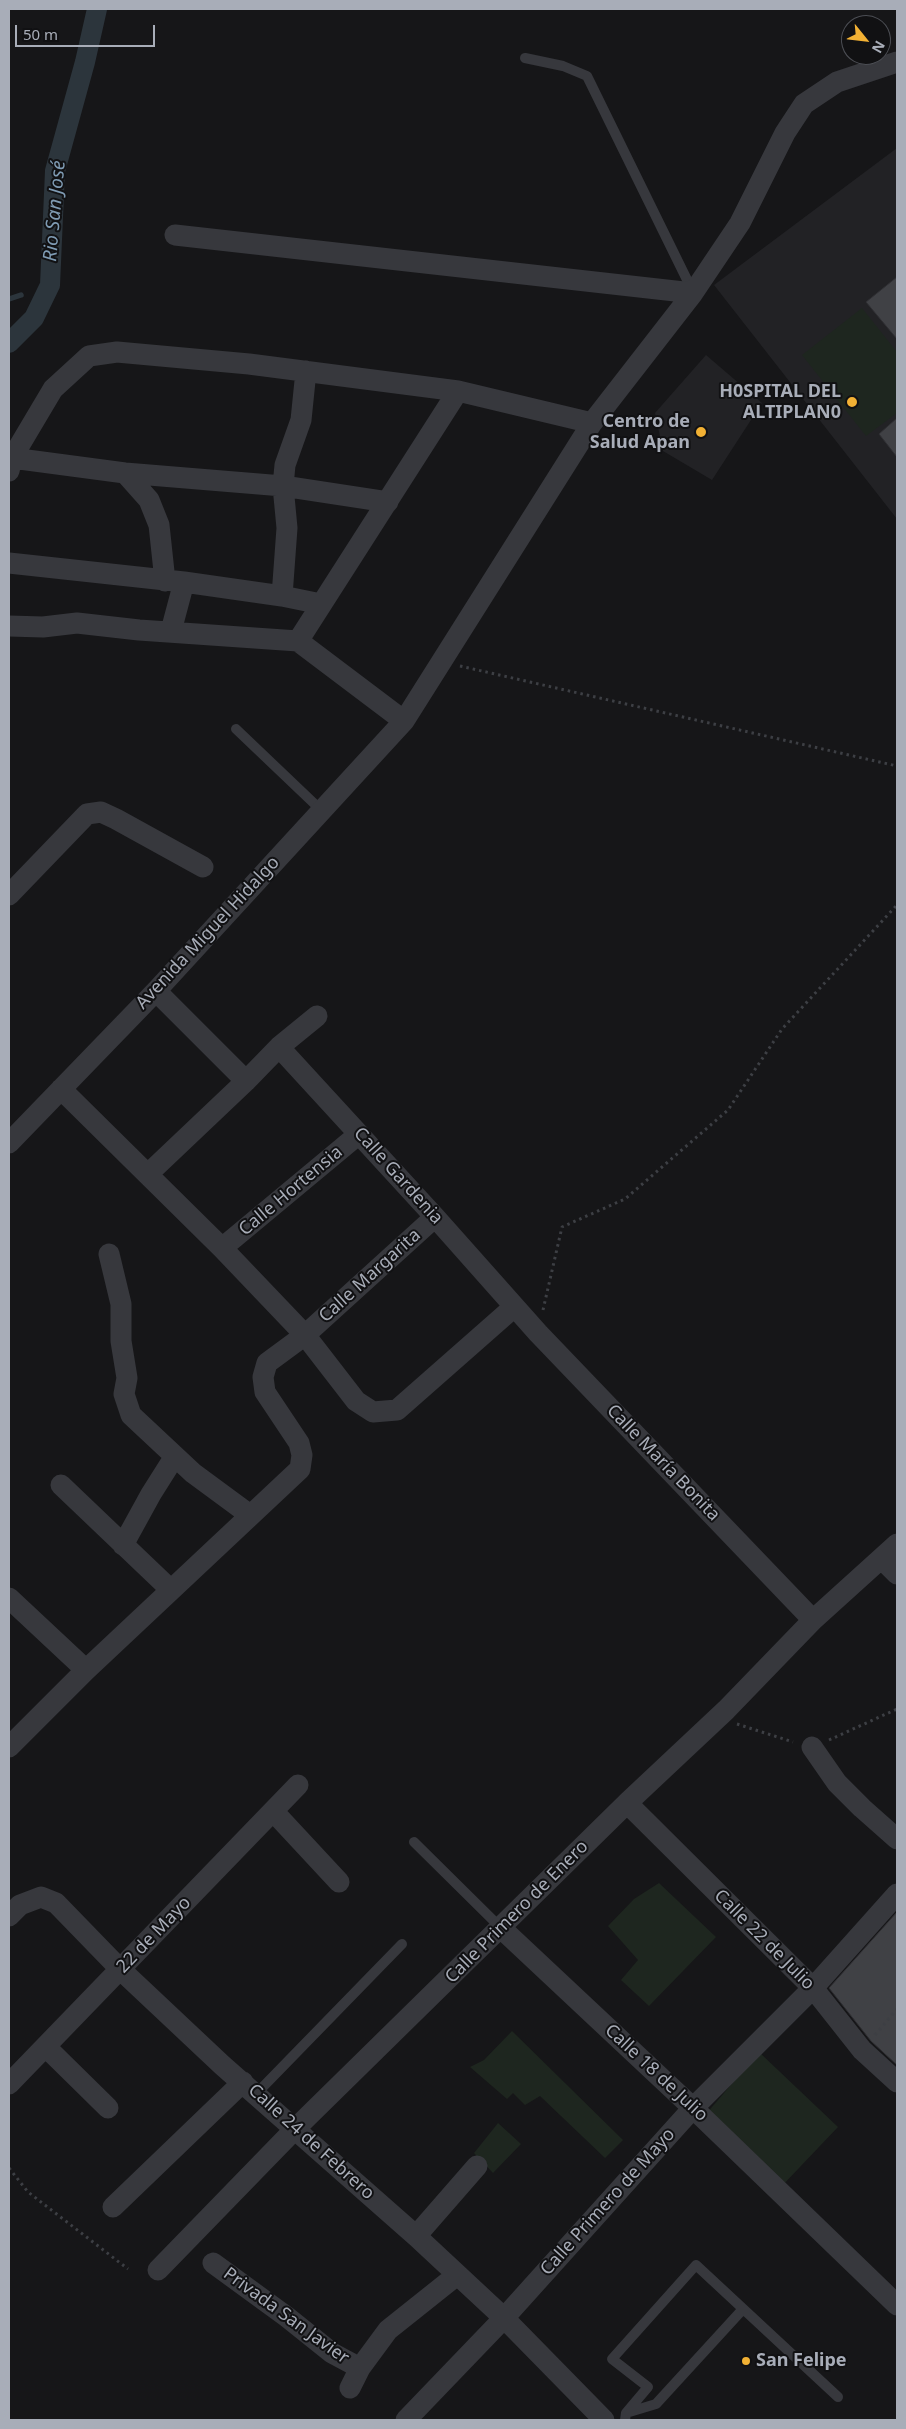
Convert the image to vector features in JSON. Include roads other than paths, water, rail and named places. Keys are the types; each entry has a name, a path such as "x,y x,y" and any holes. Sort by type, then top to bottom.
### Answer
{"street":[{"name":"Avenida Miguel Hidalgo","path":"9,1142 156,991 404,721 443,662 592,423 694,293 740,223 785,133 804,104 837,82 897,62"},
{"path":"175,235 694,293"},
{"path":"388,502 282,486 11,464 53,389 89,356 117,352 306,372 458,391 592,423"},
{"path":"282,596 288,528 282,486 284,465 301,420 306,372"},
{"path":"298,641 458,391"},
{"path":"125,473 149,500 159,525 174,582 171,631"},
{"path":"9,563 282,596 321,604"},
{"path":"9,626 43,627 77,623 139,630 298,641 404,721"},
{"path":"9,895 87,814 101,812 203,867"},
{"path":"156,991 246,1081"},
{"path":"148,1174 280,1047 317,1016"},
{"name":"Calle Gardenia","path":"280,1047 514,1307"},
{"path":"61,1089 222,1248 305,1335 356,1400 372,1412 397,1410 514,1307"},
{"name":"Calle Hortensia","path":"222,1248 359,1134"},
{"name":"Calle Margarita","path":"9,1747 86,1670 300,1469 302,1455 299,1443 265,1392 264,1377 267,1363 305,1335 435,1217"},
{"path":"109,1254 121,1304 121,1341 128,1378 124,1394 131,1415 193,1473 250,1515"},
{"name":"Calle María Bonita","path":"514,1307 813,1620"},
{"path":"123,1545 175,1456"},
{"path":"61,1485 171,1590"},
{"name":"Calle Primero de Enero","path":"158,2270 295,2129 627,1803 726,1710 813,1620 897,1544"},
{"path":"882,1559 897,1574"},
{"path":"9,1598 86,1670"},
{"path":"812,1747 837,1783 897,1839"},
{"name":"22 de Mayo","path":"9,2084 298,1785"},
{"name":"Calle 22 de Julio","path":"627,1803 813,1988 862,2050 897,2082"},
{"path":"273,1810 338,1882"},
{"name":"Calle Primero de Mayo","path":"406,2420 504,2318 693,2108 813,1988 897,1894"},
{"name":"Calle 24 de Febrero","path":"9,1916 20,1905 41,1897 56,1903 121,1970 295,2129 416,2236 504,2318 604,2420"},
{"name":"Calle 18 de Julio","path":"501,1928 693,2108 897,2305"},
{"path":"46,2047 108,2108"},
{"path":"114,2207 250,2088"},
{"path":"416,2236 477,2166"},
{"name":"Privada San Javier","path":"213,2263 287,2317 332,2353 360,2368"},
{"path":"350,2388 360,2368 388,2330 457,2275"}],"lane":[{"path":"525,58 563,66 587,76 694,293"},
{"path":"236,729 322,811"},
{"name":"Calle 18 de Julio","path":"414,1842 501,1928"},
{"path":"250,2088 402,1944"},
{"path":"626,2416 648,2387 612,2359 696,2265 838,2397"},
{"path":"626,2416 656,2404 743,2309"}],"waterway":[{"name":"Rio San José","path":"9,343 34,318 50,285 55,171 85,62 97,9"},
{"path":"9,299 21,295"}],"place":[{"name":"H0SPITAL DEL ALTIPLAN0","path":"852,402"},
{"name":"Centro de Salud Apan","path":"701,432"},
{"name":"San Felipe","path":"746,2361"}]}
